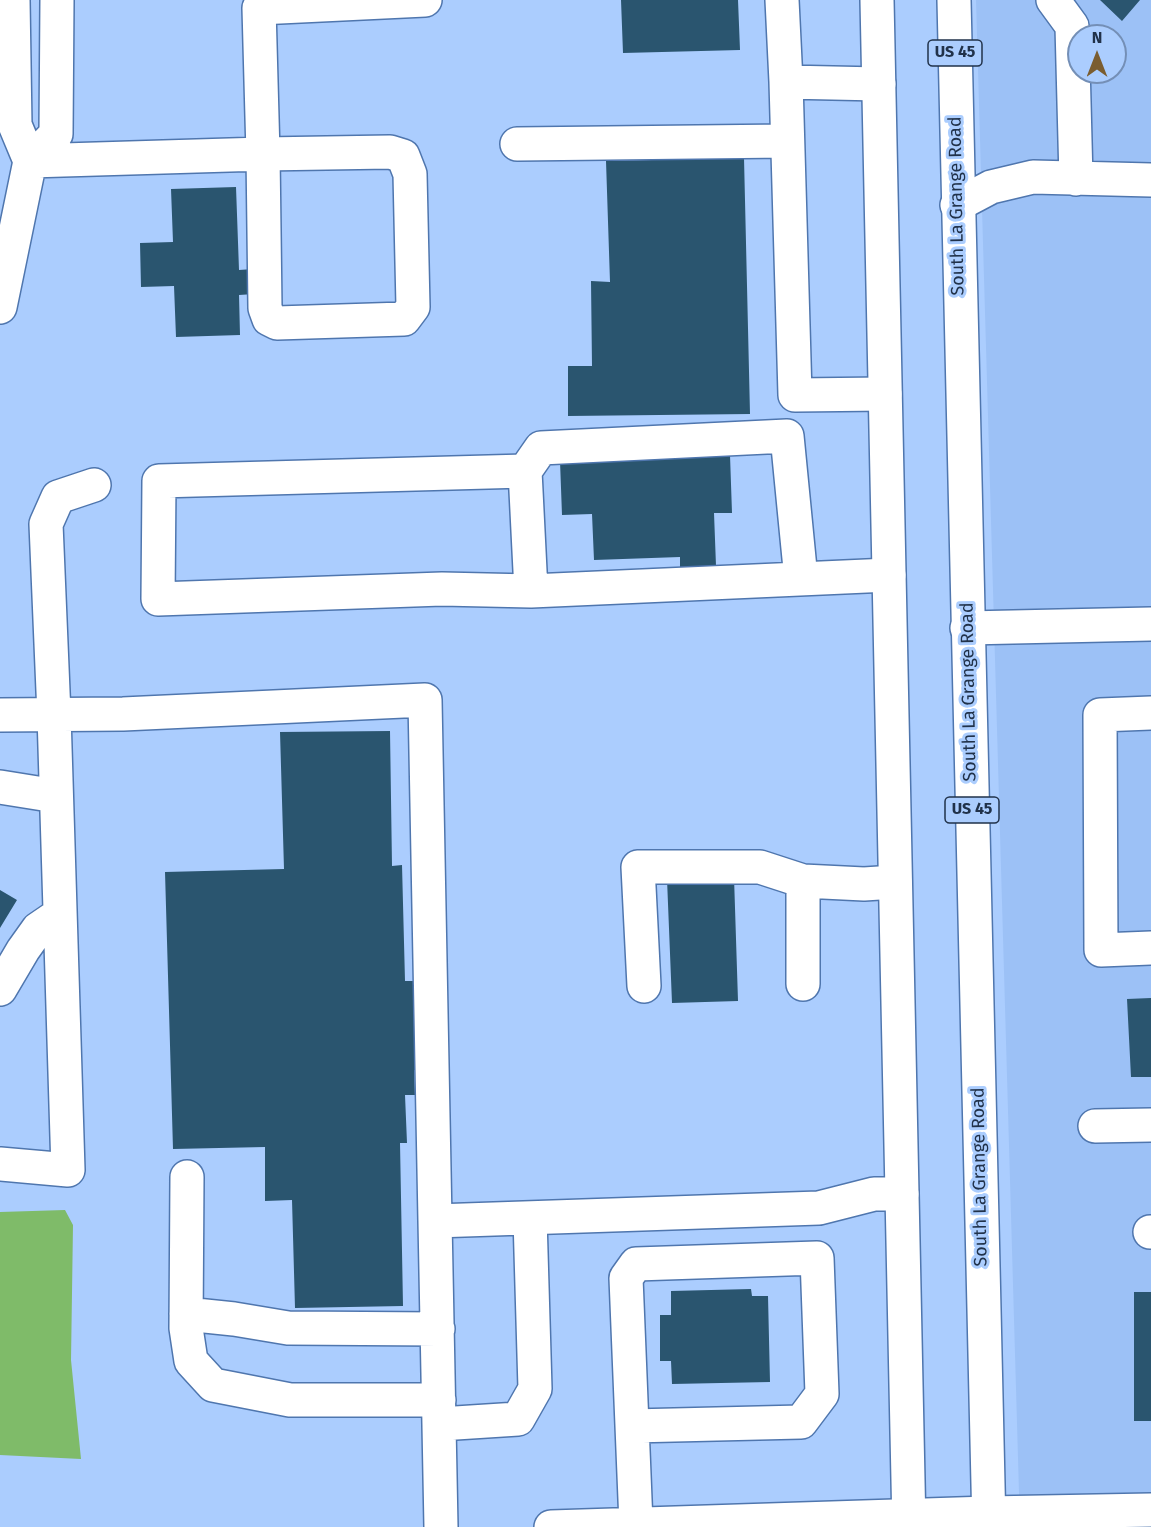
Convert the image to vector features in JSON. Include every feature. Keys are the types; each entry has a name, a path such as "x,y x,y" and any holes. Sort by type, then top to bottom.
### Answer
{"main road":[{"path":"13,0 15,125 30,160"},
{"path":"0,307 30,160 56,134 57,0"},
{"path":"30,160 263,154 390,152 403,156 410,174 413,307 404,319 278,323 269,319 265,308 263,154 259,9 425,0"},
{"path":"782,0 795,395 885,394"},
{"path":"877,0 909,1521"},
{"name":"South La Grange Road","path":"954,0 989,1520"},
{"path":"1053,0 1072,26 1076,179"},
{"path":"786,82 879,84"},
{"path":"517,144 787,141"},
{"path":"957,205 991,188 1033,177 1151,180"},
{"path":"531,591 525,471 540,448 787,436 801,579"},
{"path":"525,471 159,481 158,599 442,589 531,591 889,575"},
{"path":"0,1164 68,1170 46,524 58,497 94,485"},
{"path":"967,628 1151,624"},
{"path":"0,715 123,714 425,700 441,1527"},
{"path":"1151,713 1100,715 1100,750 1101,950 1151,948"},
{"path":"0,787 56,796"},
{"path":"644,986 638,867 760,867 802,881 864,884 895,882"},
{"path":"802,881 802,984"},
{"path":"0,989 38,929 60,914"},
{"path":"1095,1126 1151,1125"},
{"path":"187,1177 186,1328 191,1361 213,1385 290,1400 518,1419 535,1389 530,1218"},
{"path":"435,1221 819,1208 874,1194 902,1194"},
{"path":"632,1426 801,1422 822,1394 817,1258 819,1208"},
{"path":"636,1524 626,1278 636,1264 817,1258"},
{"path":"186,1314 288,1328 438,1329"},
{"path":"551,1527 989,1520 1151,1510"}],"shaded area":[{"path":"976,0 1151,0 1151,1527 1020,1527"}],"green space":[{"path":"65,1210 73,1225 71,1360 81,1459 0,1455 0,1212"}],"building":[{"path":"621,0 738,0 740,50 623,53"},
{"path":"1100,0 1140,0 1122,21"},
{"path":"744,158 750,414 568,416 568,366 592,366 591,281 610,282 606,161"},
{"path":"236,187 239,270 253,269 254,294 239,295 240,335 176,337 174,286 141,287 140,243 173,242 171,189"},
{"path":"730,455 732,513 714,513 716,566 680,567 680,557 594,560 592,514 562,515 560,461"},
{"path":"390,731 392,866 402,865 405,981 413,981 414,1005 419,1005 421,1070 414,1070 415,1095 405,1095 407,1143 400,1143 403,1306 295,1308 292,1200 265,1201 265,1147 173,1149 165,872 284,869 280,732"},
{"path":"734,877 738,1001 672,1003 667,879"},
{"path":"0,890 17,900 0,928"},
{"path":"1151,998 1151,1077 1131,1077 1127,999"},
{"path":"751,1289 752,1296 768,1296 770,1382 672,1384 671,1361 660,1361 660,1315 671,1315 671,1291"},
{"path":"1134,1292 1151,1292 1151,1421 1134,1421"}]}
